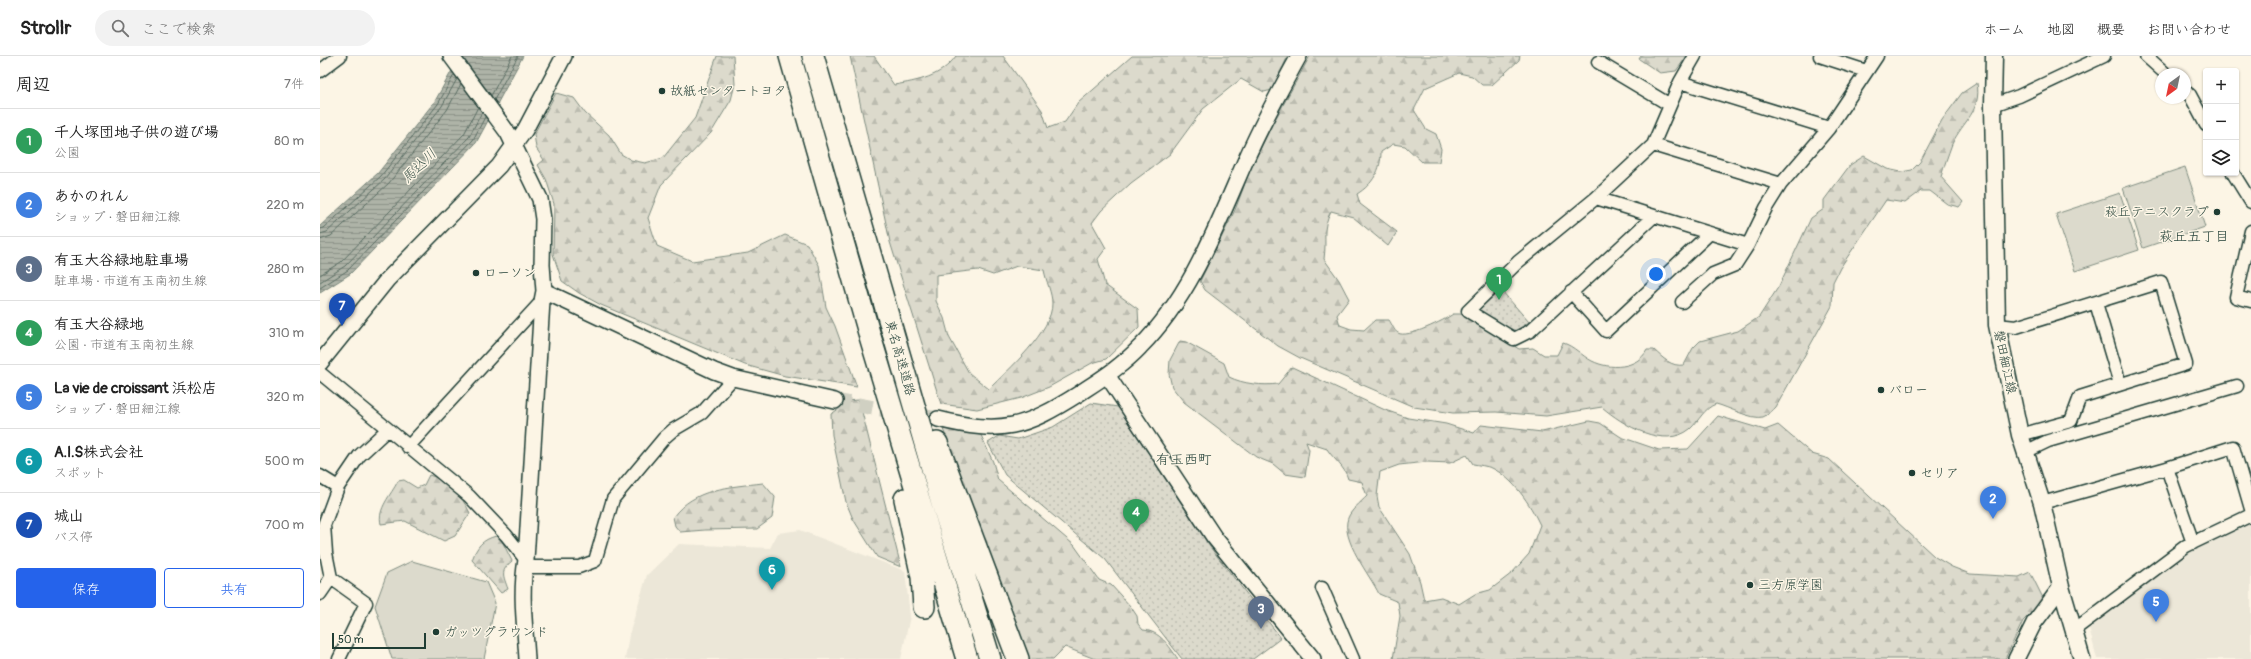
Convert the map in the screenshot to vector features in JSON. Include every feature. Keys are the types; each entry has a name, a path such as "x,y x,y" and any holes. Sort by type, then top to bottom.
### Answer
{"highway":[{"name":"東名高速道路","path":"790,56 869,333 967,659"},
{"name":"東名高速道路","path":"813,56 943,506 990,659"},
{"path":"880,291 1018,659"},
{"path":"869,333 922,577 924,607"}],"main road":[{"name":"磐田細江線","path":"1994,56 1993,105 1997,325 2020,435 2042,503 2061,588 2082,659"}],"street":[{"path":"320,71 340,56"},
{"path":"451,56 511,139 529,172 540,199 543,219 543,296 522,604 527,659"},
{"path":"320,363 387,280 499,166 511,139 525,130 564,56"},
{"path":"938,418 988,428 1019,425 1057,407 1107,375 1129,358 1152,334 1187,286 1222,218 1244,165 1267,116 1299,56"},
{"path":"1654,216 1530,331 1514,339 1468,311 1518,262 1596,198 1654,145 1680,82 1695,56"},
{"path":"1820,56 1866,71"},
{"path":"1682,302 1713,274 1735,266 1748,245 1766,208 1781,184 1829,128 1877,56"},
{"path":"1993,105 2019,96 2104,56"},
{"path":"2146,56 2159,68"},
{"path":"1598,62 1670,105"},
{"path":"1680,82 1829,128"},
{"path":"2191,97 2203,119"},
{"path":"1654,145 1781,184"},
{"path":"2235,176 2251,202"},
{"path":"1596,198 1748,245"},
{"path":"2251,232 2236,297 2251,301"},
{"path":"1571,292 1606,331 1710,233"},
{"path":"1997,325 2016,327 2085,304 2096,303 2161,282 2186,364 2080,396 2071,421 2020,435"},
{"path":"543,296 688,360 733,378 835,401"},
{"path":"408,446 543,296"},
{"path":"2096,303 2120,384"},
{"path":"320,373 469,496 502,530 525,564"},
{"path":"1107,375 1214,537 1313,659"},
{"path":"525,564 579,567 595,561 610,505 617,492 664,438 702,413 715,401 733,378"},
{"path":"2025,452 2048,441 2237,386"},
{"path":"339,659 366,603 331,578 326,553 324,525 338,487 359,456 388,429"},
{"path":"2042,503 2167,468 2233,447 2251,509"},
{"path":"2167,468 2193,543"},
{"path":"320,476 338,487"},
{"path":"2074,630 2186,546 2251,515"},
{"path":"320,594 331,578"},
{"path":"1322,588 1353,659"},
{"path":"2016,659 2034,623 2061,588"}],"shaded area":[{"path":"2251,521 2251,659 2097,659 2088,624 2187,550"},
{"path":"800,530 905,571 910,616 901,659 625,659 629,635 647,575 679,544 770,548 778,533"}],"green space":[{"path":"717,56 733,56 735,84 731,100 711,133 661,185 648,218 657,246 692,261 748,253 785,235 807,244 819,265 826,307 835,326 857,387 785,376 745,365 601,305 579,293 562,281 553,254 554,204 546,179 538,165 544,160 536,148 534,134 556,93 574,98 585,113 609,135 621,154 631,160 645,163 663,158 695,118"},
{"path":"850,56 874,56 894,85 912,82 928,77 943,69 956,56 1003,56 1042,110 1048,128 1065,122 1078,103 1132,56 1288,56 1272,90 1264,92 1241,79 1203,109 1170,154 1131,183 1101,211 1092,223 1106,248 1098,259 1105,285 1138,309 1139,327 1106,359 1092,363 1049,387 1021,398 977,409 941,404 890,242","holes":["1017,266 1044,270 1052,303 1050,314 1045,326 1038,338 1018,361 989,389 969,373 949,337 944,318 936,301 936,275 978,270 993,275"]},
{"path":"1310,56 1520,56 1519,60 1492,85 1482,85 1472,76 1459,73 1425,88 1414,110 1426,129 1436,134 1441,149 1439,162 1422,162 1405,146 1393,144 1381,152 1378,171 1368,186 1357,194 1360,204 1397,232 1388,246 1353,217 1331,211 1325,229 1324,259 1339,280 1349,299 1337,315 1340,325 1351,329 1364,330 1375,320 1389,320 1398,333 1403,334 1417,331 1453,314 1461,314 1519,349 1533,348 1544,355 1557,355 1563,343 1571,346 1592,361 1607,366 1622,366 1630,364 1637,361 1647,350 1654,350 1664,359 1675,365 1684,365 1693,348 1700,341 1738,331 1759,317 1779,286 1811,218 1824,209 1824,200 1850,165 1864,156 1887,169 1901,172 1912,170 1920,162 1942,120 1962,93 1977,83 1978,93 1974,109 1952,144 1941,177 1963,202 1959,207 1947,204 1930,191 1921,191 1905,203 1886,200 1840,268 1833,282 1832,306 1776,407 1769,414 1763,417 1753,417 1716,404 1708,408 1690,429 1680,435 1668,437 1644,433 1621,421 1602,407 1546,416 1496,412 1453,413 1414,407 1300,358 1278,346 1205,290 1200,281 1235,210 1250,170 1272,125"},
{"path":"1641,56 1687,56 1676,71 1660,73 1639,59"},
{"path":"2185,167 2205,227 2143,248 2123,188"},
{"path":"2120,193 2139,250 2075,271 2056,214"},
{"path":"1501,290 1529,322 1514,332 1477,311"},
{"path":"1180,341 1186,342 1224,363 1229,377 1247,383 1260,385 1278,384 1292,367 1385,410 1408,418 1446,424 1474,433 1481,425 1542,432 1589,421 1600,423 1621,437 1659,450 1688,449 1718,416 1765,430 1778,425 1812,454 1829,459 1935,557 1952,567 1970,574 2019,577 2030,572 2044,600 2023,621 2005,659 1393,659 1400,616 1398,602 1379,594 1357,557 1348,536 1347,527 1349,515 1367,496 1362,482 1348,479 1342,467 1327,449 1306,442 1309,450 1305,477 1285,474 1273,464 1256,457 1184,402 1172,387 1169,374 1170,360","holes":["1467,455 1473,464 1492,468 1514,485 1526,501 1540,525 1529,554 1512,573 1490,590 1475,594 1459,604 1441,597 1424,600 1420,582 1410,554 1379,507 1377,496 1380,472 1399,465 1427,462 1450,463"]},
{"path":"859,400 901,567 877,557 853,519 846,502 832,435 831,414 842,407 844,401"},
{"path":"1091,403 1118,407 1210,547 1281,638 1253,659 1182,659 1105,559 1005,475 988,443 999,436 1018,439 1053,427"},
{"path":"943,429 981,435 993,462 998,480 1074,545 1099,580 1111,585 1131,607 1137,616 1138,624 1143,630 1154,633 1164,640 1178,659 1095,659 1065,647 1053,659 1027,659"},
{"path":"429,475 436,477 454,490 459,495 470,513 455,536 444,541 405,521 381,524 380,518 383,507 398,481 404,480 417,488 424,485"},
{"path":"763,483 775,497 772,518 757,529 680,532 675,526 673,517 691,500 726,488"},
{"path":"496,536 502,541 512,561 508,564 504,571 508,589 501,593 472,560 481,544 487,539"},
{"name":"ガッツグラウンド","path":"412,561 486,582 495,603 484,659 392,659 375,606 387,573"}],"water":[{"name":"馬込川","path":"460,56 523,56 476,143 350,274 320,293 320,226 378,173 435,101"}],"tunnel":[{"path":"835,401 938,419"}],"place":[{"name":"故紙センタートヨタ","path":"662,91"},
{"name":"萩丘テニスクラブ","path":"2217,212"},
{"name":"ローソン","path":"476,273"},
{"name":"千人塚団地子供の遊び場","path":"1499,300"},
{"name":"城山","path":"342,326"},
{"name":"バロー","path":"1881,390"},
{"name":"セリア","path":"1912,473"},
{"name":"あかのれん","path":"1993,519"},
{"name":"有玉大谷緑地","path":"1136,532"},
{"name":"三方原学園","path":"1750,585"},
{"name":"A.I.S株式会社","path":"772,590"},
{"name":"La vie de croissant 浜松店","path":"2156,622"},
{"name":"有玉大谷緑地駐車場","path":"1261,629"},
{"name":"ガッツグラウンド","path":"436,632"}],"district":[{"name":"萩丘五丁目","path":"2194,236"},
{"name":"有玉西町","path":"1184,459"}]}
